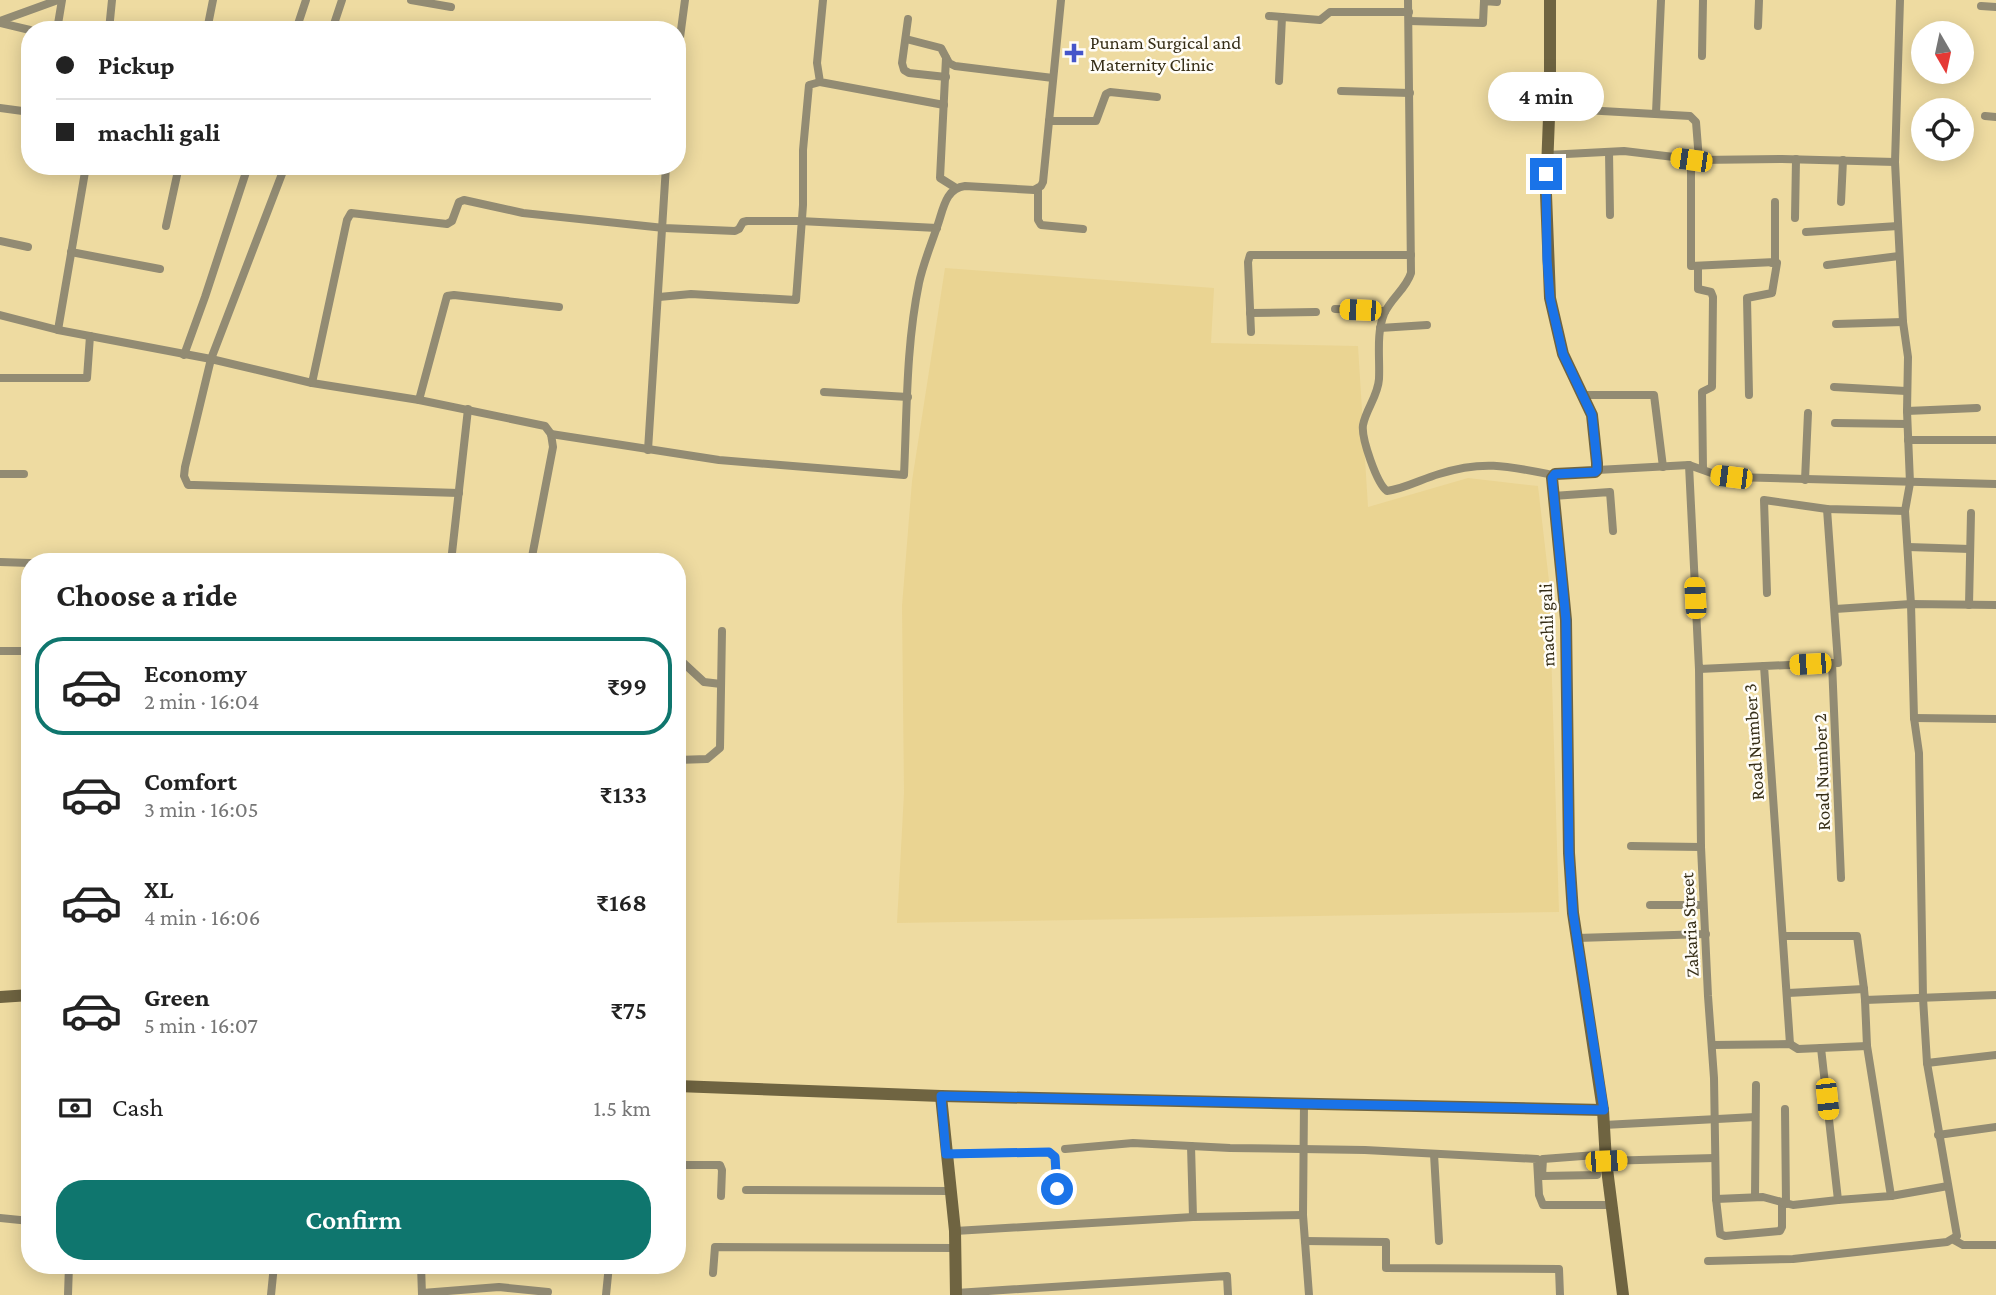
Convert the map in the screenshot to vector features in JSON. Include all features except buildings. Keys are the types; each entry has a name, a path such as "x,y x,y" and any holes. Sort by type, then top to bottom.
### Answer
{"street":[{"path":"0,22 60,0 58,21"},
{"path":"110,21 111,0"},
{"path":"208,21 212,0"},
{"path":"299,21 306,0"},
{"path":"335,21 342,0"},
{"path":"411,0 451,7"},
{"path":"682,21 685,0"},
{"path":"820,82 817,63 822,0"},
{"path":"1061,0 1043,182 1038,188 1038,220 1041,225 1083,229"},
{"path":"1408,0 1409,280 1385,311 1380,328 1379,382 1363,428 1370,456 1384,489 1390,491 1459,468 1494,464 1553,475 1689,464 1717,475 1731,477 1996,484"},
{"path":"1269,16 1320,20 1330,12 1483,23 1484,1 1497,0"},
{"path":"1549,0 1547,259 1550,298 1563,354 1592,415 1597,470"},
{"path":"1656,114 1661,0"},
{"path":"1702,57 1703,0"},
{"path":"1758,26 1759,0"},
{"path":"1900,0 1895,162 1903,322 1908,357 1906,391 1910,483 1905,511 1912,604 1913,718 1919,753 1923,998 1927,1063 1957,1233 1954,1240"},
{"path":"1981,6 1996,7"},
{"path":"1279,81 1282,17"},
{"path":"908,19 904,70 909,73 946,76"},
{"path":"0,22 21,28"},
{"path":"906,39 937,46 943,50 951,65 1054,78"},
{"path":"946,58 940,178 956,188 1038,188"},
{"path":"659,298 691,294 796,300 803,205 803,143 811,83 820,82 944,105"},
{"path":"1049,121 1096,121 1106,94 1110,92 1157,97"},
{"path":"1340,92 1410,93"},
{"path":"0,107 21,110"},
{"path":"1549,108 1689,116 1695,119 1690,264 1777,263 1772,293 1747,298 1749,395"},
{"path":"1985,116 1996,117"},
{"path":"1547,155 1624,151 1695,160 1895,162"},
{"path":"1609,152 1610,215"},
{"path":"1795,218 1796,159"},
{"path":"1840,202 1843,160"},
{"path":"58,330 84,175"},
{"path":"166,226 177,175"},
{"path":"184,355 245,175"},
{"path":"282,175 212,359 185,467 184,476 188,485 458,493"},
{"path":"648,450 666,175"},
{"path":"551,434 719,460 904,475 911,335 919,280 948,197 956,188"},
{"path":"312,383 347,220 351,213 447,224 452,221 459,202 464,200 523,213 664,228 735,231 745,221 800,221 937,228"},
{"path":"1772,263 1776,259 1775,202"},
{"path":"1806,232 1898,226"},
{"path":"0,241 28,247"},
{"path":"71,252 160,269"},
{"path":"1251,332 1250,255 1411,255"},
{"path":"1827,265 1899,256"},
{"path":"1698,266 1698,289 1711,292 1713,297 1712,387 1702,392 1703,469"},
{"path":"419,400 447,296 559,307"},
{"path":"1335,309 1385,311"},
{"path":"1250,313 1316,312"},
{"path":"0,315 90,337 212,359 312,383 419,400 545,426 551,434 552,447 532,553"},
{"path":"1836,324 1903,322"},
{"path":"1380,328 1427,325"},
{"path":"0,378 87,379 90,337"},
{"path":"1834,387 1906,391"},
{"path":"824,392 908,397"},
{"path":"1584,395 1654,395 1663,467"},
{"path":"1907,411 1977,408"},
{"path":"452,553 468,410"},
{"path":"1805,480 1808,414"},
{"path":"1835,423 1907,424"},
{"path":"1908,440 1996,440"},
{"name":"Zakaria Street","path":"1689,464 1699,669 1703,905 1712,1045 1719,1231 1725,1236 1780,1231 1784,1203"},
{"path":"0,474 24,474"},
{"name":"machli gali","path":"1553,475 1565,597 1569,853 1577,938 1604,1110 1602,1161 1613,1205 1623,1295"},
{"path":"1553,496 1610,492 1613,531"},
{"path":"1767,593 1763,501 1768,499 1827,509 1905,511"},
{"path":"1827,509 1838,663 1832,663"},
{"path":"1969,605 1971,513"},
{"path":"1908,547 1970,549"},
{"path":"0,562 21,563"},
{"path":"1835,609 1912,604 1996,605"},
{"path":"686,760 707,759 718,753 720,748 722,631"},
{"path":"0,651 21,651"},
{"name":"Road Number 3","path":"1790,1044 1764,666 1832,663"},
{"name":"Road Number 2","path":"1832,663 1841,878"},
{"path":"686,665 704,682 721,684"},
{"path":"1699,669 1764,666"},
{"path":"1913,718 1996,719"},
{"path":"1631,846 1701,847"},
{"path":"1650,905 1703,905"},
{"path":"1577,938 1706,934"},
{"path":"1783,936 1857,936 1864,989 1867,1046 1891,1196"},
{"path":"1788,993 1864,989"},
{"path":"1865,1000 1996,995"},
{"path":"0,997 21,996"},
{"path":"1712,1045 1790,1044 1798,1049 1867,1046"},
{"path":"1821,1048 1838,1199"},
{"path":"1927,1063 1996,1055"},
{"path":"1755,1197 1756,1085"},
{"path":"686,1086 941,1096 1604,1110"},
{"path":"941,1096 955,1231 956,1294 1035,1292 1227,1276 1228,1295"},
{"path":"1304,1103 1303,1215 1309,1295"},
{"path":"1784,1203 1785,1109"},
{"path":"1604,1125 1755,1117"},
{"path":"1938,1135 1996,1128"},
{"path":"1065,1149 1133,1143 1537,1159 1543,1177 1597,1175 1602,1161"},
{"path":"1191,1146 1193,1217"},
{"path":"946,1154 1049,1152 1055,1157 1057,1189"},
{"path":"1434,1154 1439,1241"},
{"path":"1602,1161 1597,1155 1543,1159 1540,1164 1539,1195 1543,1205 1613,1205"},
{"path":"1602,1161 1715,1158"},
{"path":"686,1165 720,1165 721,1196"},
{"path":"1716,1199 1770,1198 1797,1205 1891,1196 1948,1186"},
{"path":"746,1190 949,1191"},
{"path":"955,1231 1193,1217 1303,1215"},
{"path":"0,1218 21,1220"},
{"path":"1708,1261 1793,1259 1954,1240 1963,1245 1996,1245"},
{"path":"1305,1241 1386,1242 1386,1268 1559,1269 1559,1295"},
{"path":"713,1273 715,1247 955,1248"},
{"path":"68,1295 69,1274"},
{"path":"271,1295 273,1274"},
{"path":"421,1274 422,1294 499,1287 548,1292"},
{"path":"606,1295 608,1274"}],"shaded area":[{"path":"945,268 1214,288 1211,343 1358,346 1368,507 1468,478 1538,486 1549,581 1559,912 897,923 904,793 902,606 912,481"}],"place":[{"name":"Punam Surgical and Maternity Clinic","path":"1074,53"}],"route":[{"path":"1057,1189 1055,1157 1049,1152 946,1154 941,1096 1604,1110 1573,913 1569,853 1566,620 1552,478 1555,474 1595,472 1597,463 1592,415 1563,354 1550,298 1546,174"}]}
